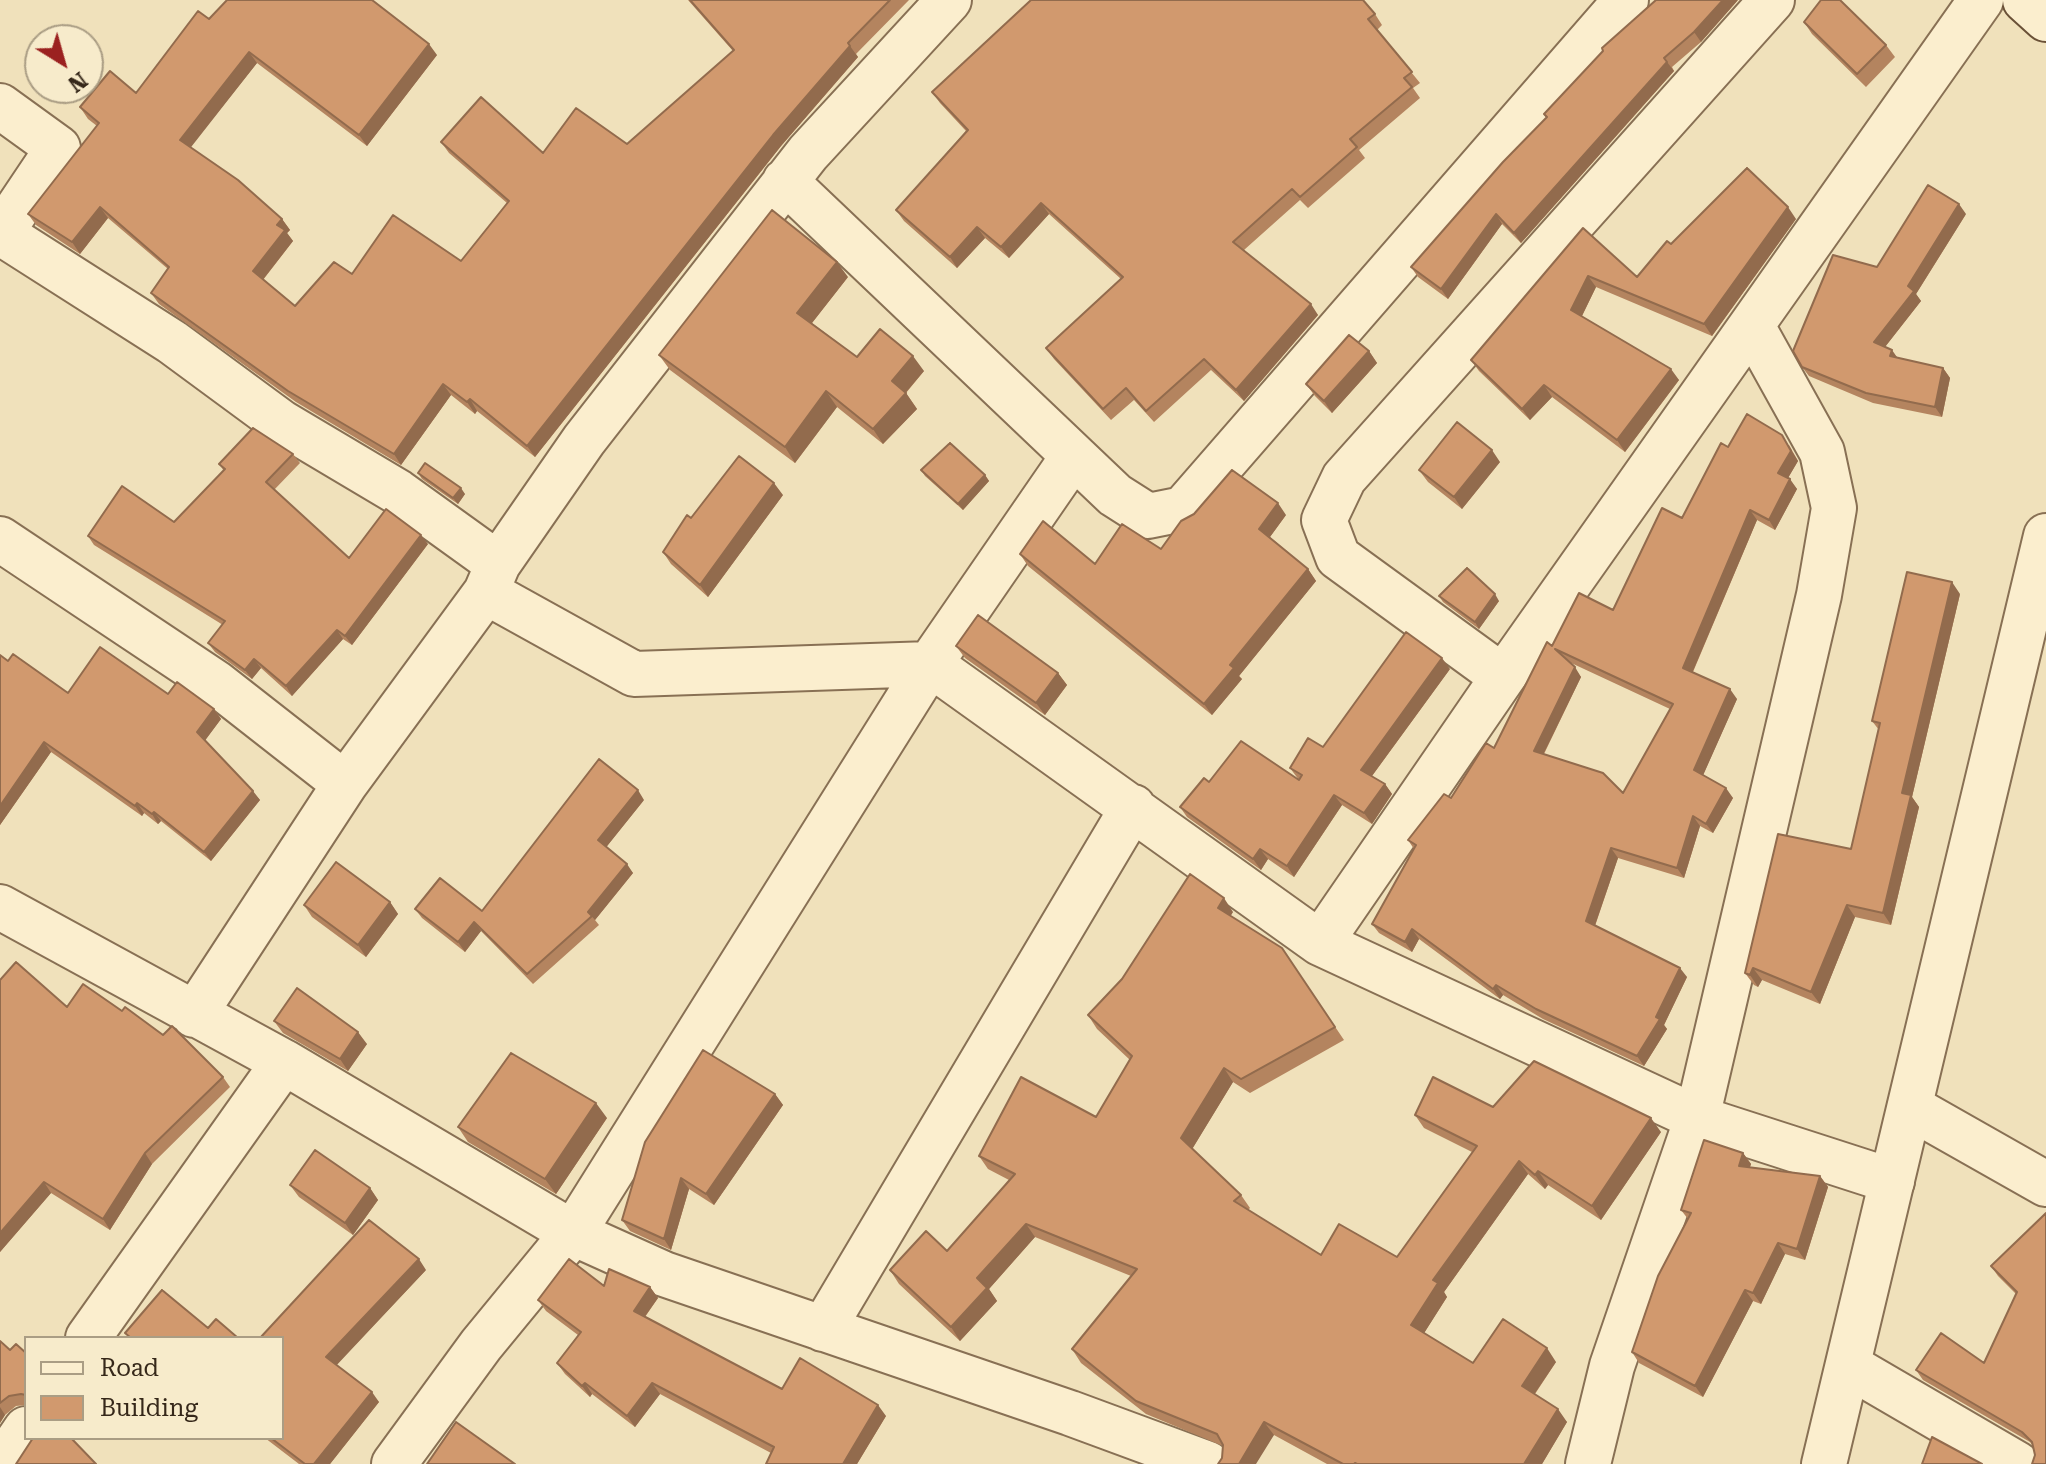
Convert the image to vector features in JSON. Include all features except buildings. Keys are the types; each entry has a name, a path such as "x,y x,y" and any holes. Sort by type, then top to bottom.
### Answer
{"street":[{"path":"194,1015 345,784 492,578 584,440 785,181 949,0"},
{"path":"785,181 1072,458 1115,495 1148,516 1183,509 1626,0"},
{"path":"1503,677 1338,557 1324,520 1344,478 1772,0"},
{"path":"1320,943 1503,677 1981,0"},
{"path":"2024,0 2046,19"},
{"path":"2024,0 2046,45"},
{"path":"0,106 58,148 1,233 172,342 282,423 398,492 492,578 634,674 930,664 1320,943 1697,1118 1892,1181"},
{"path":"1588,1464 1612,1366 1697,1118 1819,595 1834,508 1822,452 1752,326"},
{"path":"394,1464 481,1345 573,1233 930,664 1072,458"},
{"path":"1824,1464 2046,536"},
{"path":"0,539 216,683 345,784"},
{"path":"823,1329 1133,807"},
{"path":"3,918 284,1062 573,1233 664,1274 1208,1464"},
{"path":"89,1336 284,1062"},
{"path":"1910,1107 2046,1184"},
{"path":"1849,1366 2017,1464"},
{"path":"2,1464 24,1432"}]}
